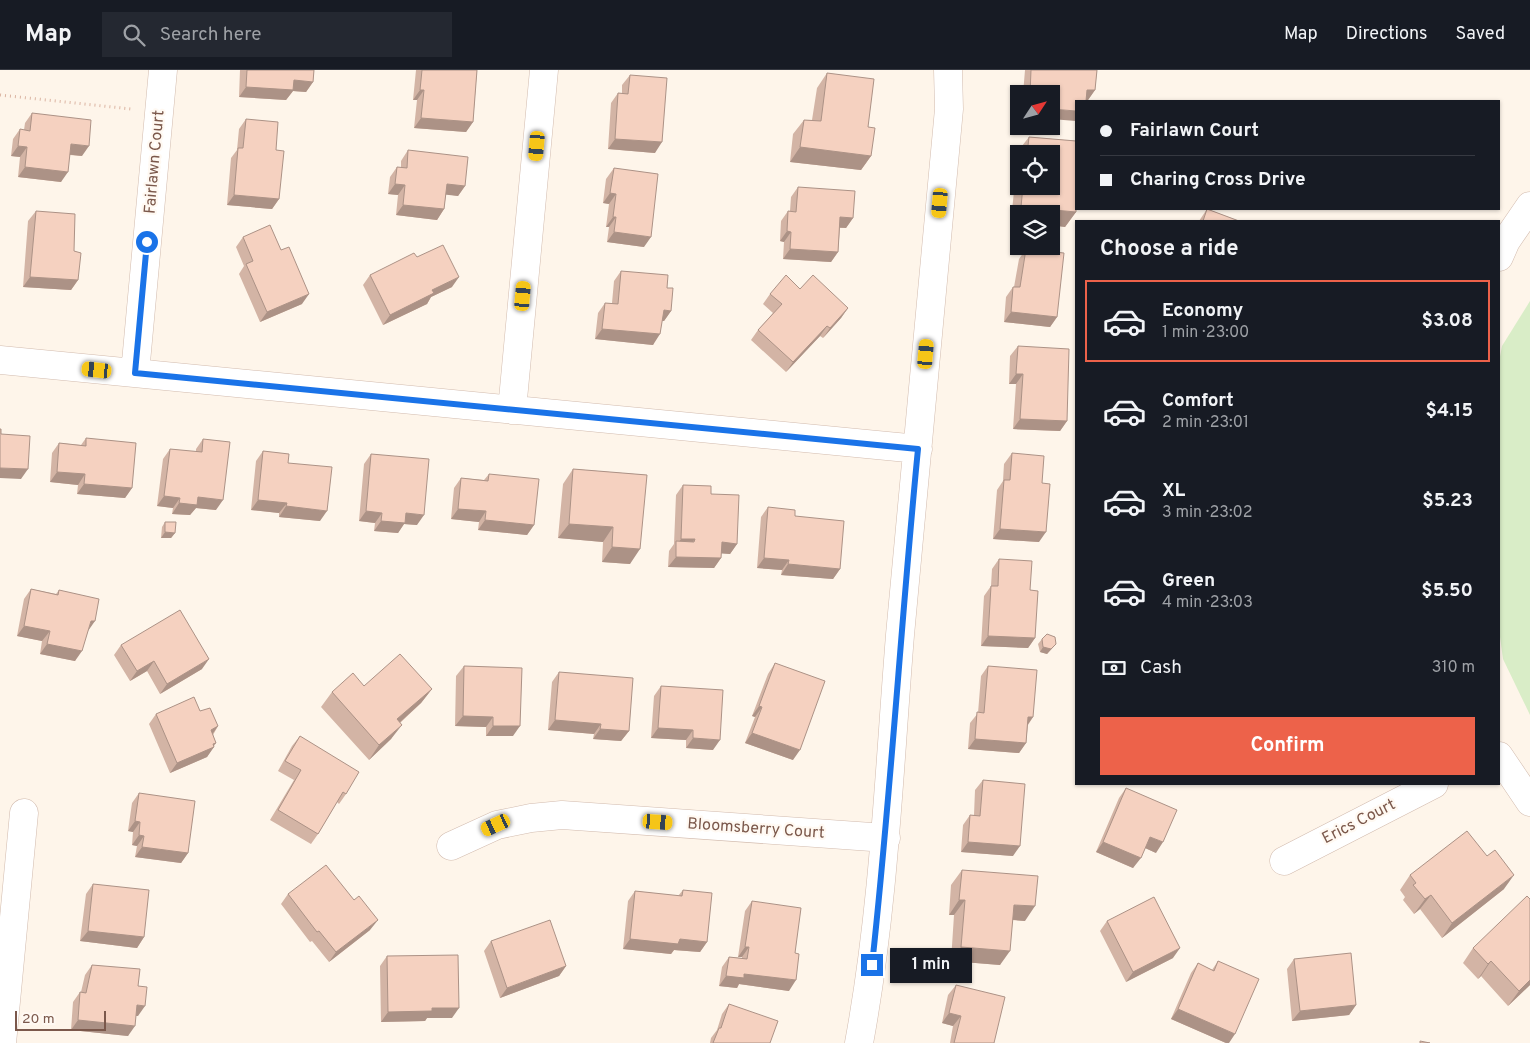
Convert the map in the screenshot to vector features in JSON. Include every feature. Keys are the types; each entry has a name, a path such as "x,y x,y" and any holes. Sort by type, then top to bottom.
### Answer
{"street":[{"name":"Fairlawn Court","path":"135,373 163,70"},
{"path":"512,410 544,70"},
{"path":"859,1043 870,983 886,838 900,636 949,109 948,70"},
{"path":"1500,255 1506,241 1530,206"},
{"path":"0,360 918,449"},
{"path":"1500,757 1530,802"},
{"name":"Erics Court","path":"1284,861 1432,785"},
{"path":"2,1043 24,813"},
{"name":"Bloomsberry Court","path":"451,846 496,825 531,818 562,815 886,838"}],"path":[{"path":"0,95 160,112"}],"green space":[{"path":"1530,301 1530,715 1503,659 1500,636 1500,357 1502,346"}],"building":[{"path":"247,70 314,70 313,82 294,80 293,90 246,87"},
{"path":"422,70 477,70 473,122 421,118 424,90 420,90"},
{"path":"1031,70 1097,70 1095,90 1087,90 1086,100 1075,100 1075,111 1060,110 1060,85 1030,85"},
{"path":"827,73 874,79 868,127 875,128 871,156 800,147 804,120 821,121"},
{"path":"630,75 667,78 662,142 615,139 618,93 628,94"},
{"path":"32,113 91,120 89,146 71,144 68,172 25,167 27,147 18,146 20,129 30,131"},
{"path":"246,119 278,122 276,150 284,151 279,199 234,195 238,148 243,148"},
{"path":"1029,137 1075,141 1076,212 1060,211 1060,205 1021,205 1022,195 1060,195 1060,145 1028,145"},
{"path":"408,150 468,157 465,186 447,184 444,209 403,205 405,185 395,184 397,167 407,168"},
{"path":"614,168 658,174 651,237 614,232 616,217 613,217 616,194 610,193"},
{"path":"798,187 855,191 853,218 840,217 838,252 790,249 791,232 787,231 788,211 796,212"},
{"path":"1207,210 1210,210 1236,220 1203,220"},
{"path":"36,211 75,214 74,251 81,253 78,280 30,277"},
{"path":"270,225 281,250 289,247 309,294 267,312 246,264 253,261 243,237"},
{"path":"443,245 459,277 432,290 434,293 390,315 370,275 414,253 417,257"},
{"path":"1060,253 1064,253 1057,317 1011,312 1013,287 1020,287 1025,255 1060,255"},
{"path":"621,271 668,275 667,288 673,288 671,311 664,310 660,334 602,329 605,303 618,304"},
{"path":"786,275 800,289 813,275 848,308 830,328 827,326 793,362 758,330 782,304 770,294"},
{"path":"1018,346 1069,349 1067,421 1020,419 1023,374 1016,374"},
{"path":"0,429 1,434 30,436 28,469 0,468"},
{"path":"86,438 136,443 132,488 84,484 85,474 57,472 59,443 86,446"},
{"path":"203,439 230,442 223,500 198,497 197,505 179,503 180,498 164,496 170,449 202,452"},
{"path":"263,451 289,454 288,463 332,467 327,511 286,506 287,503 258,500"},
{"path":"1012,453 1044,456 1042,483 1050,484 1046,532 1000,529 1004,480 1010,480"},
{"path":"371,454 429,459 424,515 406,513 405,523 381,521 382,513 366,511"},
{"path":"573,469 647,475 640,549 612,547 613,527 569,524"},
{"path":"489,474 539,479 534,525 485,520 486,511 458,509 461,478 488,481"},
{"path":"683,485 711,486 711,494 739,495 737,544 722,542 721,558 676,557 676,541 694,542 695,539 681,539"},
{"path":"768,507 795,510 795,516 844,521 840,569 788,564 789,560 764,558"},
{"path":"165,522 176,522 175,533 165,532"},
{"path":"999,559 1032,561 1030,590 1038,591 1035,638 988,636 991,586 998,586"},
{"path":"31,589 58,595 59,590 99,599 95,621 91,621 82,651 47,644 50,631 24,626"},
{"path":"180,610 209,659 167,684 154,661 137,671 121,645"},
{"path":"1047,634 1055,637 1056,644 1051,649 1043,647 1042,639"},
{"path":"400,654 432,689 397,719 402,725 379,745 332,692 353,673 364,686"},
{"path":"775,663 825,681 800,750 752,733 762,707 759,706"},
{"path":"464,666 522,668 520,726 493,726 493,717 463,716"},
{"path":"988,666 1037,670 1033,717 1028,717 1026,743 975,739 977,712 984,713"},
{"path":"559,672 633,678 629,731 600,729 601,724 555,720"},
{"path":"661,686 723,690 720,740 693,738 693,730 658,728"},
{"path":"194,697 200,711 210,708 218,726 211,730 216,743 213,744 214,747 177,763 156,714"},
{"path":"300,736 359,772 346,794 343,792 318,834 278,810 301,770 285,761"},
{"path":"983,780 1025,784 1020,846 968,842 970,815 980,816"},
{"path":"1126,788 1177,810 1163,842 1150,837 1141,858 1103,842"},
{"path":"139,793 195,801 188,853 142,847 144,836 139,835 140,822 135,821"},
{"path":"1467,831 1487,856 1495,850 1514,875 1452,923 1431,895 1425,899 1413,885 1416,883 1410,875"},
{"path":"326,865 354,900 359,896 378,920 336,952 319,931 317,932 288,894"},
{"path":"962,870 1038,876 1035,906 1014,905 1010,951 961,947 965,900 959,900"},
{"path":"93,884 149,890 144,937 88,931"},
{"path":"683,890 712,893 707,942 680,939 678,944 630,939 635,891 682,896"},
{"path":"1527,896 1530,899 1530,980 1519,991 1491,961 1488,964 1473,948"},
{"path":"1154,897 1180,948 1133,972 1107,921"},
{"path":"752,901 801,908 795,953 799,954 796,980 744,974 744,978 726,976 729,957 747,959 749,947 745,947"},
{"path":"550,920 566,966 507,988 491,941"},
{"path":"1351,953 1356,1005 1300,1011 1294,959"},
{"path":"458,955 459,1008 432,1008 432,1011 388,1012 387,956"},
{"path":"1218,961 1259,979 1235,1034 1178,1009 1198,963 1214,971"},
{"path":"92,965 140,969 138,986 147,987 145,1006 137,1005 135,1026 78,1020 80,992 86,993"},
{"path":"956,985 1005,997 994,1043 954,1043 961,1016 949,1013"},
{"path":"729,1004 778,1021 770,1043 713,1043 719,1028 721,1028"}],"route":[{"path":"147,242 135,373 918,449 900,636 886,838 872,965"}]}
